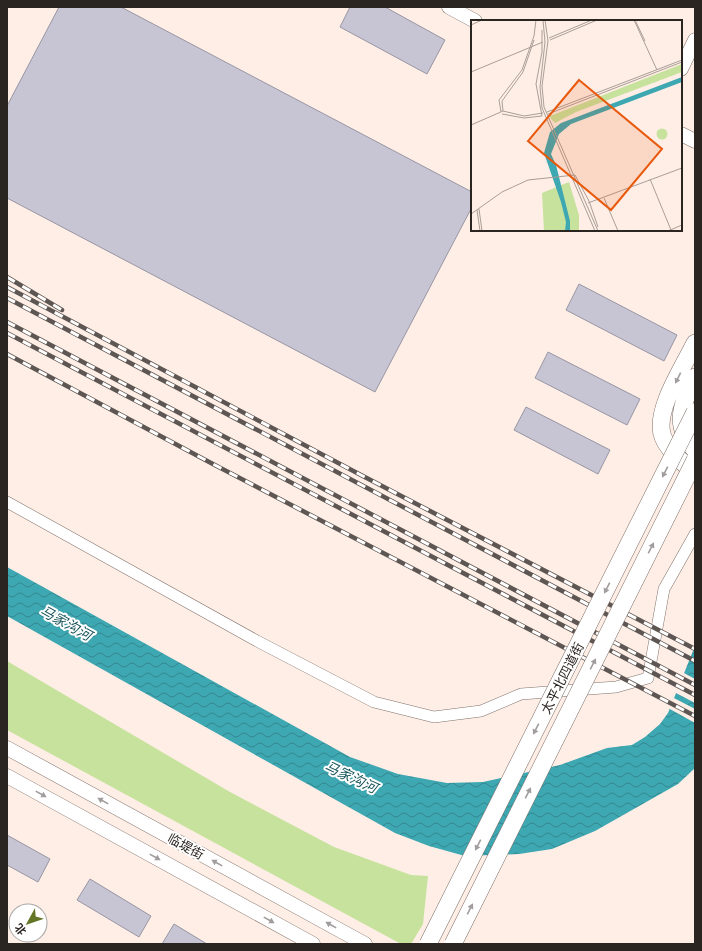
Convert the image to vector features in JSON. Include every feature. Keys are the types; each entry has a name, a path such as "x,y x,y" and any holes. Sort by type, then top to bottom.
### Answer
{"main road":[{"path":"695,344 662,413 661,429 670,448 695,474"},
{"path":"695,377 681,411 680,422 688,443 695,450"},
{"name":"太平北四道街","path":"428,944 695,412"},
{"name":"太平北四道街","path":"453,944 695,460"}],"street":[{"path":"449,7 473,20"},
{"path":"682,67 695,40"},
{"path":"682,134 695,141"},
{"path":"7,502 257,641 374,702 434,717 481,711 521,694 616,687 648,678 664,589 695,534"},
{"name":"临堤街","path":"7,748 365,944"},
{"name":"临堤街","path":"7,776 313,944"}],"green space":[{"path":"7,661 230,792 334,847 411,875 428,876 423,924 411,944 401,944 7,730"}],"water":[{"name":"马家沟河","path":"7,567 350,757 398,774 447,783 483,782 560,765 607,748 632,745 645,737 660,724 668,713 695,646 695,768 678,784 595,831 552,849 519,854 465,856 429,846 395,833 7,616"}],"pier":[{"path":"682,672 695,679 695,703 674,692"},
{"path":"672,697 695,709 695,723 668,708"}],"building":[{"path":"59,7 121,7 471,191 471,209 375,392 7,198 7,106"},
{"path":"350,7 385,7 445,40 427,74 340,27"},
{"path":"579,284 677,335 664,361 566,310"},
{"path":"548,352 640,399 627,425 535,378"},
{"path":"526,407 610,450 598,474 514,430"},
{"path":"7,835 50,859 38,882 7,865"},
{"path":"90,879 151,916 139,937 77,900"},
{"path":"174,924 207,944 162,944"}],"railway":[{"path":"7,277 62,310"},
{"path":"7,287 359,474 695,649"},
{"path":"7,298 695,661"},
{"path":"7,322 695,685"},
{"path":"7,333 695,695"},
{"path":"7,354 211,463 695,716"}]}
